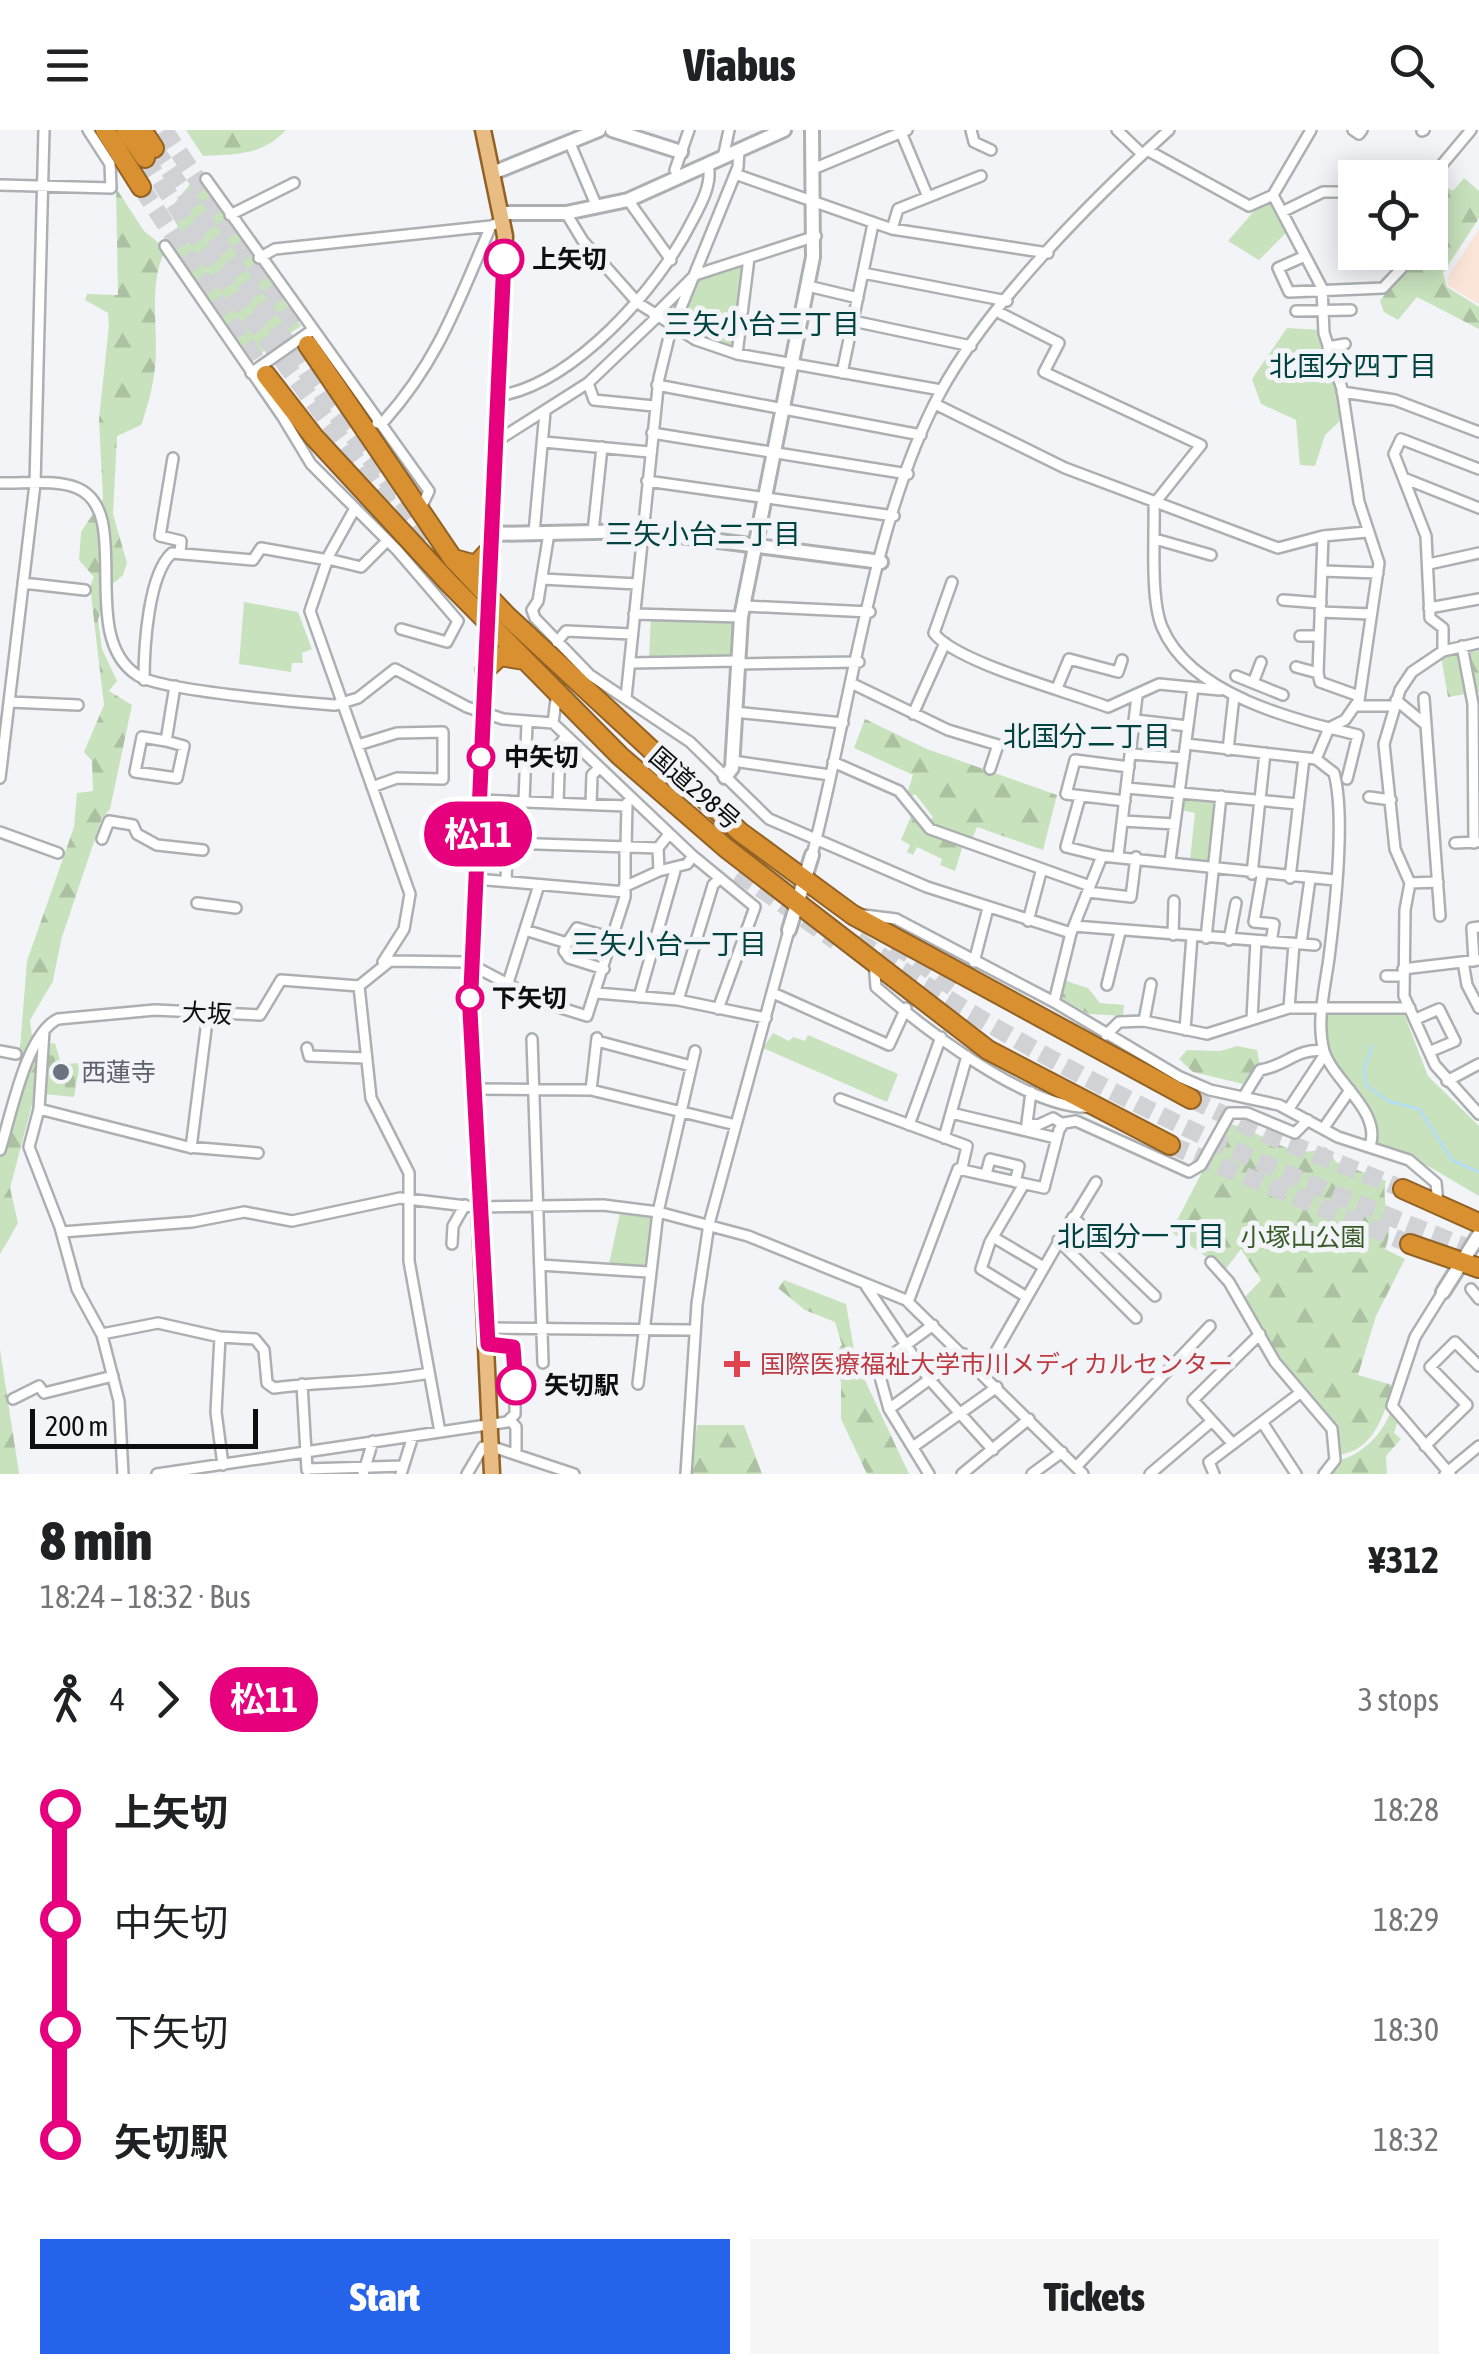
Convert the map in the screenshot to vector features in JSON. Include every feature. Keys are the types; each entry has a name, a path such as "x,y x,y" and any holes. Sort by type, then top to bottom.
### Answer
{"highway":[{"path":"105,130 141,187"},
{"path":"126,130 149,153 142,130"},
{"name":"国道298号","path":"309,338 419,513 454,559 516,624 740,832 853,915 1191,1099"},
{"name":"国道298号","path":"258,374 420,553 663,795 797,904 988,1050 1170,1144"},
{"path":"454,559 476,565 491,541"},
{"path":"485,670 500,656 524,660"},
{"path":"578,682 647,734 783,854"},
{"path":"580,715 606,752 729,875"},
{"path":"1402,1189 1479,1223"},
{"path":"1410,1244 1470,1266"}],"main road":[{"path":"483,130 495,172 499,220 498,396 472,964 472,1206 488,1344 492,1474"}],"street":[{"path":"0,778 4,716 10,702 35,484 44,130"},
{"path":"0,185 111,188 110,164 88,130"},
{"path":"495,172 598,130"},
{"path":"612,130 682,152"},
{"path":"679,178 676,170 689,130"},
{"path":"723,158 728,130"},
{"path":"259,258 275,249 598,208 628,200 784,130"},
{"path":"725,777 733,761 743,611 816,236 812,130"},
{"path":"971,130 974,142 991,150"},
{"path":"1117,130 1145,152 1249,206 1273,195 1312,130"},
{"path":"686,1474 698,1292 709,1224 817,838 881,562 921,435 942,390 998,312 1048,253 1169,130"},
{"path":"1352,130 1359,134 1362,130"},
{"path":"1445,160 1471,130"},
{"path":"813,168 903,131 928,197"},
{"path":"569,141 598,208"},
{"path":"626,698 657,385 672,329 736,174 739,150"},
{"path":"498,396 526,386 583,353 638,303 670,260 702,200 710,176 708,164"},
{"path":"736,174 892,229 1048,253"},
{"path":"892,229 898,209 982,176"},
{"path":"206,179 309,338 429,491 419,513"},
{"path":"230,215 294,184"},
{"path":"1282,212 1323,192 1338,192"},
{"path":"1273,195 1322,288 1328,346 1342,392 1378,573 1358,701 1345,720 1329,728 1316,759"},
{"path":"628,200 670,260"},
{"path":"566,213 583,241 638,303 672,329 738,354 942,390"},
{"path":"377,423 396,408 441,346 499,220"},
{"path":"842,373 873,224"},
{"path":"496,437 545,412 588,383 695,275 816,236"},
{"path":"165,246 258,374 296,445 354,510 397,550 458,621 447,642 401,629"},
{"path":"1305,256 1278,268 1288,292 1383,288 1400,270"},
{"path":"738,354 749,258"},
{"path":"863,273 1007,302"},
{"path":"808,286 858,298"},
{"path":"1296,311 1351,310"},
{"path":"998,312 1059,343 1044,372 1201,445 1154,504 1162,627 1194,666 1223,690 1252,703 1358,735 1348,779"},
{"path":"852,321 971,346"},
{"path":"258,374 309,338"},
{"path":"1328,346 1345,344"},
{"path":"588,383 594,400 654,406"},
{"path":"657,385 921,435"},
{"path":"1342,392 1395,400 1479,432"},
{"path":"934,404 1065,468 1278,548 1323,536 1367,532"},
{"path":"534,533 545,412"},
{"path":"652,433 908,474"},
{"path":"1443,651 1443,628 1430,618 1426,536 1394,454 1401,439 1479,469"},
{"path":"544,442 649,452"},
{"path":"593,532 602,447"},
{"path":"173,458 160,536 181,541 180,552"},
{"path":"1406,479 1479,508"},
{"path":"647,481 894,516"},
{"path":"0,483 81,490 98,510 108,640 120,661 144,680 345,704 395,669 483,710 527,723 553,723"},
{"path":"354,510 328,560 310,611 410,894 404,930 381,964 359,986 374,1106 407,1164 409,1261 440,1432"},
{"path":"491,541 534,533 642,531 881,562"},
{"path":"549,533 532,614 590,676 690,742 769,819 910,880 1028,921 1073,929 1315,945"},
{"path":"1323,536 1320,682 1358,701 1396,703 1426,724"},
{"path":"1155,539 1211,555"},
{"path":"144,680 144,643 156,582 165,560 180,552 252,560 261,548 361,566 387,542"},
{"path":"397,550 420,553"},
{"path":"1428,564 1479,554"},
{"path":"1322,571 1378,573"},
{"path":"542,579 637,584"},
{"path":"952,582 934,629 935,636 976,659 1108,707 1158,684 1223,690"},
{"path":"23,583 84,590"},
{"path":"1429,608 1479,599"},
{"path":"1283,600 1372,614"},
{"path":"634,614 870,612"},
{"path":"516,624 549,632"},
{"path":"557,642 566,632 631,634"},
{"path":"1300,636 1320,636"},
{"path":"1479,642 1443,651 1412,672 1396,703 1384,744 1396,850 1410,883 1403,972 1410,1008 1447,1082 1479,1114"},
{"path":"913,714 945,643"},
{"path":"1455,843 1476,842 1476,722 1462,646"},
{"path":"1058,688 1068,659 1118,672 1122,660"},
{"path":"630,663 858,662"},
{"path":"1252,703 1261,662"},
{"path":"1296,667 1318,672"},
{"path":"1236,676 1283,696"},
{"path":"853,684 913,714 998,745 990,769"},
{"path":"166,741 175,686"},
{"path":"1170,862 1193,688"},
{"path":"557,692 553,723 565,738 629,802 693,856 729,875 755,907 718,1009"},
{"path":"1118,856 1137,696"},
{"path":"1228,750 1234,696"},
{"path":"1424,698 1440,916"},
{"path":"10,702 78,706"},
{"path":"734,712 843,722"},
{"path":"1135,720 1188,726"},
{"path":"524,802 527,723"},
{"path":"358,745 397,733 443,732 443,779 397,778 372,787"},
{"path":"142,737 166,741 184,746 177,778 136,772 142,737"},
{"path":"558,804 560,744 565,738"},
{"path":"1186,744 1316,759 1330,767 1336,782 1335,880 1322,1005 1325,1053 1371,1126 1370,1146"},
{"path":"1131,754 1184,758"},
{"path":"1265,754 1254,922 1274,924 1270,942"},
{"path":"1290,878 1304,758"},
{"path":"1126,801 1066,794 1074,760 1129,767"},
{"path":"733,761 830,776"},
{"path":"833,762 899,791 930,829 1089,889 1132,897 1136,857"},
{"path":"591,804 592,774 598,768"},
{"path":"1127,788 1298,804"},
{"path":"1206,938 1222,796"},
{"path":"1080,797 1066,847 1102,856 1136,857 1257,875 1335,880"},
{"path":"1369,797 1392,800"},
{"path":"480,800 629,802"},
{"path":"506,881 509,801"},
{"path":"381,964 472,964 581,1016 590,1014 624,890 629,802"},
{"path":"102,839 108,822 134,824 136,834 157,845 203,850"},
{"path":"1123,822 1175,824"},
{"path":"0,832 58,853"},
{"path":"659,871 658,848 669,834"},
{"path":"508,844 658,848"},
{"path":"476,879 624,890 693,856"},
{"path":"1054,1002 1073,929 1102,856"},
{"path":"639,997 676,867"},
{"path":"1028,921 1042,872"},
{"path":"678,1000 713,886 729,875"},
{"path":"1289,1008 1310,880"},
{"path":"1410,883 1438,882"},
{"path":"508,983 539,885"},
{"path":"1173,935 1174,901"},
{"path":"197,903 236,908"},
{"path":"1230,940 1236,903"},
{"path":"974,962 988,908"},
{"path":"853,915 876,914 896,920 1054,1002 1194,1083 1288,1110 1323,1130 1417,1164 1436,1183 1438,1205"},
{"path":"604,968 569,958 564,952 578,928 612,938"},
{"path":"1479,928 1472,928 1467,985 1479,1008"},
{"path":"525,930 567,943"},
{"path":"1107,985 1120,932"},
{"path":"1185,1030 1192,936"},
{"path":"1252,1019 1256,941"},
{"path":"874,961 876,988 967,1056 1060,1107 1096,1107"},
{"path":"1386,976 1472,961"},
{"name":"大坂","path":"44,1028 58,1019 116,1013 260,1015 274,988 289,978 359,986"},
{"path":"1144,1020 1151,984"},
{"path":"597,993 678,1000 766,1018"},
{"path":"773,993 889,1045 906,1008"},
{"path":"1106,1035 1119,1022 1144,1020 1212,1034 1289,1008 1410,1008"},
{"path":"1416,1019 1439,1009 1455,1041 1430,1052"},
{"path":"191,1148 208,1013"},
{"path":"44,1028 39,1109 29,1147 62,1232 77,1289 102,1334 113,1376 124,1474"},
{"path":"0,1150 33,1046 44,1028"},
{"path":"909,1125 941,1037"},
{"path":"532,1039 543,1363"},
{"path":"590,1090 597,1039 691,1066"},
{"path":"307,1048 308,1056 366,1058"},
{"path":"0,1051 16,1054"},
{"path":"638,1384 648,1272 658,1212 695,1051"},
{"path":"1244,1096 1260,1070 1275,1069 1302,1051 1325,1053"},
{"path":"1288,1110 1325,1053"},
{"path":"944,1138 967,1056"},
{"path":"1447,1082 1479,1064"},
{"path":"474,1089 590,1090 736,1125"},
{"path":"1323,1130 1350,1090"},
{"path":"1031,1092 1027,1123 1038,1125 1053,1118 1063,1124 1081,1123 1189,1172 1201,1165 1230,1113 1242,1111 1295,1132 1308,1120"},
{"path":"840,1099 967,1146 962,1168 908,1302"},
{"path":"39,1109 191,1148 258,1153"},
{"path":"951,1112 1056,1138"},
{"path":"962,1168 1044,1188 1063,1124"},
{"path":"986,1174 990,1159 1018,1166 1019,1183 981,1269 1025,1296"},
{"path":"984,1374 1042,1266 1096,1182"},
{"path":"62,1232 192,1222 244,1212 292,1222 386,1199 409,1198 472,1206 603,1206 658,1212 709,1224 908,1302 1079,1470 1210,1326"},
{"path":"452,1244 453,1226 472,1206"},
{"path":"1074,1218 1155,1296"},
{"path":"1479,1235 1470,1266 1444,1292 1414,1338 1392,1406 1447,1473 1479,1446"},
{"path":"993,1237 1042,1266"},
{"path":"1058,1240 1136,1318"},
{"path":"1212,1262 1230,1282 1300,1393 1332,1429 1335,1460 1324,1474"},
{"path":"540,1266 648,1272"},
{"path":"865,1283 928,1379 992,1450"},
{"path":"1470,1288 1479,1299"},
{"path":"102,1334 158,1323 220,1338 261,1342 268,1386 381,1382 428,1373"},
{"path":"929,1474 889,1409 877,1366 933,1325"},
{"path":"486,1328 688,1330"},
{"path":"1233,1444 1193,1400 1260,1334"},
{"path":"220,1338 216,1412 223,1465"},
{"path":"1425,1446 1468,1406 1430,1367 1455,1342 1479,1366"},
{"path":"158,1474 510,1420 515,1414 515,1350 510,1344 488,1344"},
{"path":"889,1409 964,1354"},
{"path":"13,1398 39,1386 44,1393 113,1376"},
{"path":"302,1384 307,1472 329,1467 402,1470 413,1436"},
{"path":"912,1447 996,1387"},
{"path":"1214,1474 1209,1462 1300,1393"},
{"path":"962,1474 1029,1419"},
{"path":"510,1420 516,1427 516,1453"},
{"path":"1150,1474 1212,1420"},
{"path":"1262,1422 1296,1474"},
{"path":"365,1470 373,1441"},
{"path":"329,1467 333,1446"},
{"path":"467,1474 482,1447 490,1446 567,1473"},
{"path":"1032,1474 1062,1452"}],"shaded area":[{"path":"1479,229 1479,304 1448,286 1447,278"}],"green space":[{"path":"186,130 286,130 258,149 203,156"},
{"path":"1464,178 1479,191 1479,218 1448,265 1448,188 1453,191"},
{"path":"204,182 301,326 248,362 173,250 178,228 170,209 190,184"},
{"path":"116,188 144,231 166,249 156,285 156,358 150,397 141,425 117,436 113,514 127,563 123,575 108,588 98,620 102,649 117,681 109,691 132,705 110,809 102,818 61,940 53,981 30,1020 32,1037 40,1038 34,1097 10,1188 18,1223 0,1254 0,1157 15,1110 27,961 74,827 77,793 93,791 92,761 84,752 104,705 90,586 94,577 79,560 81,532 103,499 99,419 109,325 108,313 85,300 87,294 118,295"},
{"path":"1271,199 1288,231 1259,260 1228,241 1262,202"},
{"path":"748,262 736,345 704,340 683,330 681,320 698,275"},
{"path":"1403,270 1445,270 1447,287 1479,307 1479,329 1417,297 1398,320 1384,312 1380,301"},
{"path":"1287,328 1322,330 1341,394 1339,422 1325,435 1315,466 1300,465 1296,420 1261,404 1252,379"},
{"path":"244,602 298,612 312,649 302,653 303,663 292,663 291,672 239,664"},
{"path":"651,616 733,618 733,652 728,658 649,660"},
{"path":"1479,651 1479,692 1448,697 1441,656"},
{"path":"865,719 927,749 1057,795 1043,850 977,827 971,842 927,823 933,817 915,794 909,798 901,788 908,791 913,775 854,748"},
{"path":"1182,797 1219,798 1212,866 1190,860 1195,813 1181,810"},
{"path":"911,816 924,829 963,845 955,871 940,865 942,859 917,847 913,855 907,852 910,845 901,840"},
{"path":"1063,980 1088,988 1100,1003 1124,1005 1123,1016 1089,1014 1059,997"},
{"path":"1403,1011 1428,1076 1479,1126 1479,1196 1428,1166 1374,1143 1372,1122 1327,1052 1322,1014"},
{"path":"773,1033 789,1041 793,1037 805,1041 808,1035 898,1074 887,1102 763,1048"},
{"path":"55,1043 61,1064 80,1063 74,1097 44,1094 46,1044"},
{"path":"1237,1046 1257,1050 1260,1066 1243,1084 1193,1072 1179,1059 1187,1050 1220,1051"},
{"name":"小塚山公園","path":"1227,1124 1287,1148 1312,1151 1326,1147 1336,1162 1386,1181 1389,1231 1385,1249 1405,1259 1376,1316 1358,1375 1392,1385 1375,1430 1360,1447 1349,1452 1337,1455 1335,1428 1279,1360 1244,1298 1261,1280 1241,1249 1225,1270 1171,1232"},
{"path":"620,1213 654,1217 648,1268 609,1264"},
{"path":"784,1280 846,1304 856,1361 909,1474 867,1474 841,1419 841,1382 831,1357 842,1345 835,1322 805,1310 778,1288"},
{"path":"0,1350 19,1473 19,1474 0,1474"},
{"path":"1391,1411 1399,1417 1394,1433 1401,1439 1386,1456 1387,1474 1328,1474 1337,1461 1370,1443"},
{"path":"697,1425 744,1425 762,1474 690,1474"}],"waterway":[{"path":"1372,1046 1364,1070 1366,1085 1388,1101 1419,1109 1452,1160 1479,1172"}],"tunnel":[{"path":"164,130 308,345"},
{"path":"154,148 327,402 440,551"},
{"path":"145,158 234,295 402,521"},
{"path":"141,187 266,375"},
{"path":"738,873 836,941"},
{"path":"857,940 1006,1033 1159,1114 1316,1186 1479,1252"},
{"path":"895,944 959,992"},
{"path":"1191,1099 1265,1134 1403,1189"},
{"path":"1170,1145 1410,1244"}],"bus line":[{"name":"松11","path":"504,259 470,1011 488,1344 513,1347 516,1385"}],"place":[{"name":"上矢切","path":"504,259"},
{"name":"中矢切","path":"481,757"},
{"name":"下矢切","path":"470,998"},
{"name":"西蓮寺","path":"61,1072"},
{"name":"国際医療福祉大学市川メディカルセンター","path":"737,1364"},
{"name":"矢切駅","path":"516,1385"}],"district":[{"name":"三矢小台三丁目","path":"762,324"},
{"name":"北国分四丁目","path":"1353,366"},
{"name":"三矢小台二丁目","path":"703,534"},
{"name":"北国分二丁目","path":"1087,736"},
{"name":"三矢小台一丁目","path":"669,944"},
{"name":"北国分一丁目","path":"1141,1236"}]}
